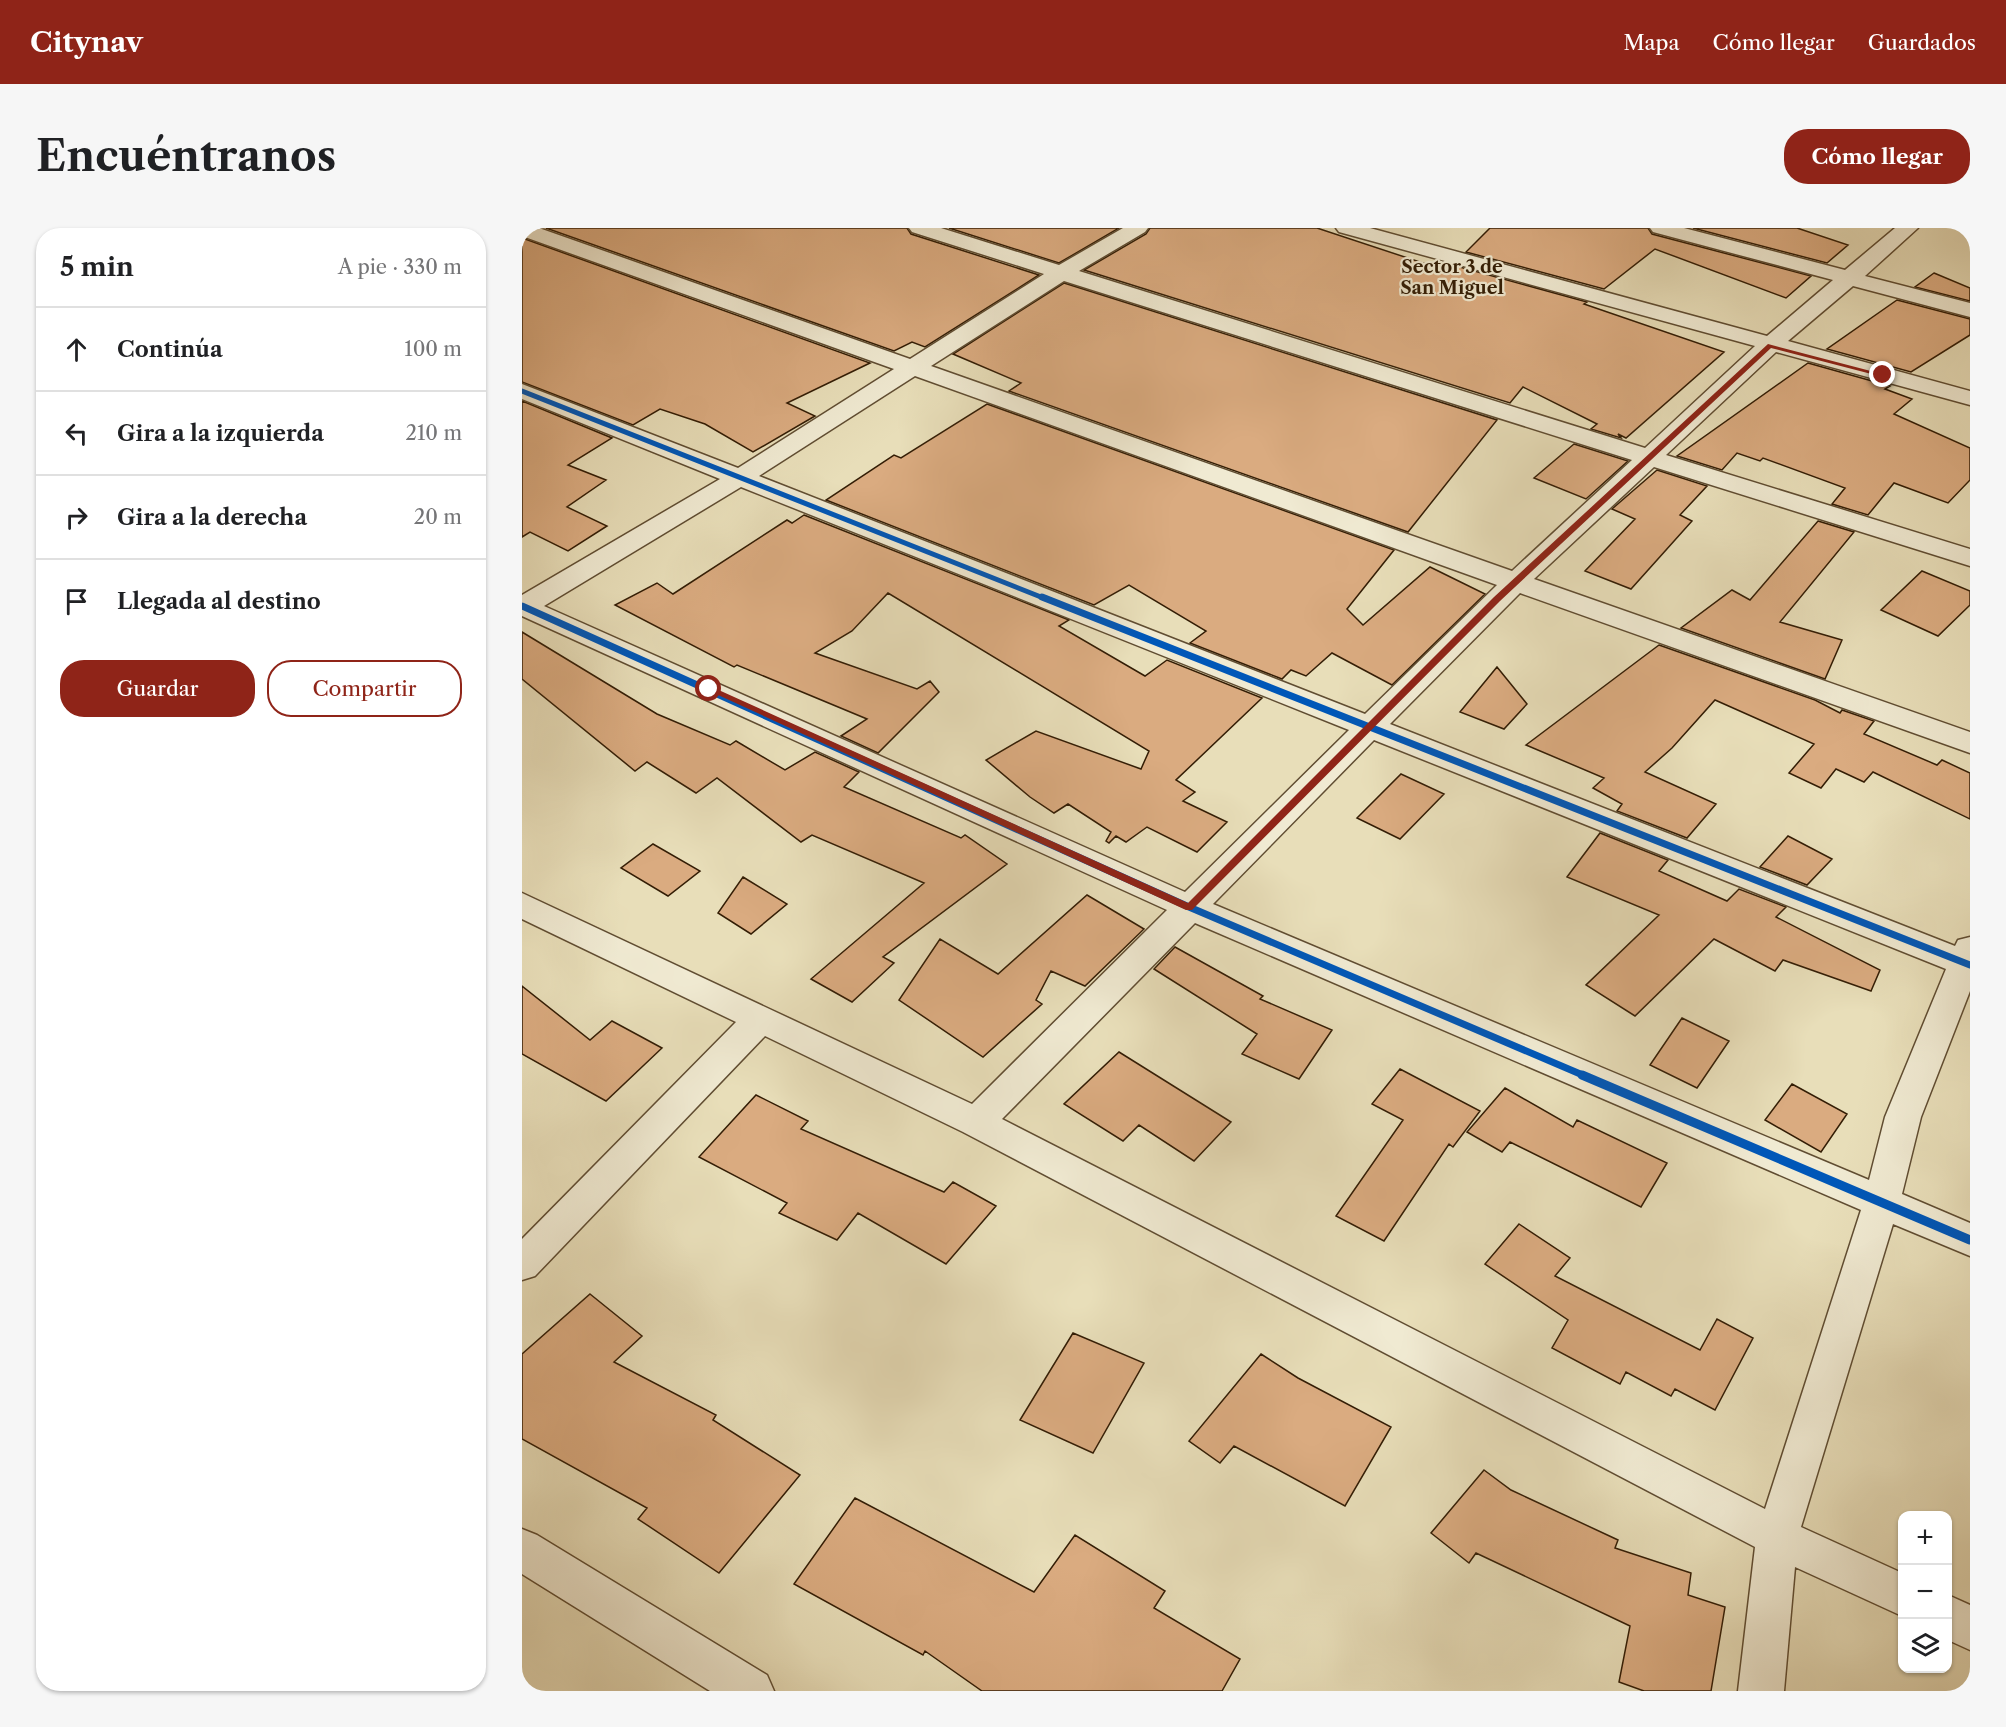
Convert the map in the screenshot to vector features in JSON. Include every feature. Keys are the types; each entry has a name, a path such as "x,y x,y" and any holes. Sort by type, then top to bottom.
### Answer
{"street":[{"path":"919,228 1970,558"},
{"path":"522,607 742,476 1060,273 1138,228"},
{"path":"1346,228 1970,398"},
{"path":"1660,228 1970,310"},
{"path":"976,1122 1516,582 1770,345 1908,228"},
{"path":"522,229 910,369 1970,743"},
{"path":"522,391 1968,959 1903,1117 1882,1201 1777,1537 1761,1691"},
{"path":"522,607 1189,907 1970,1239"},
{"path":"522,905 976,1122 1777,1537 1898,1593"},
{"path":"522,1264 761,1018"},
{"path":"522,1550 752,1691"},
{"path":"1951,1619 1970,1628"}],"building":[{"path":"546,228 907,228 911,234 1039,275 925,347 912,342 894,351"},
{"path":"949,228 1119,228 1059,263"},
{"path":"1150,228 1317,228 1441,269 1449,264 1587,302 1584,304 1724,352 1626,438 1618,434 1621,438 1591,429 1597,424 1523,387 1510,403 1084,270 1146,234"},
{"path":"1490,228 1648,228 1652,234 1811,276 1786,298 1655,249 1604,289 1466,252"},
{"path":"1693,228 1797,228 1848,245 1827,263"},
{"path":"522,238 870,363 787,403 815,416 753,452 705,424 660,409 633,425 522,382"},
{"path":"1934,273 1970,288 1970,301 1915,287"},
{"path":"1064,283 1497,420 1408,532 1009,391 1021,383 953,354"},
{"path":"1897,300 1970,319 1970,335 1911,372 1827,349"},
{"path":"1808,363 1890,386 1885,389 1912,399 1894,414 1970,448 1970,480 1948,503 1894,483 1868,515 1832,504 1845,488 1763,458 1760,461 1737,453 1722,470 1677,456"},
{"path":"522,401 612,438 568,465 606,480 567,507 607,526 568,551 530,532 522,537"},
{"path":"987,404 1394,550 1347,609 1363,625 1430,567 1485,594 1392,685 1332,653 1306,676 1291,670 1282,679 1190,643 1206,631 1129,585 1094,605 826,500 894,455 901,458"},
{"path":"1574,444 1628,461 1586,499 1534,478"},
{"path":"1657,470 1707,486 1680,515 1692,521 1631,589 1585,571 1635,519 1612,509"},
{"path":"804,515 1069,620 1059,626 1145,676 1167,660 1262,698 1176,780 1195,792 1183,801 1227,822 1197,852 1147,827 1126,842 1116,836 1109,843 1106,841 1111,832 1068,804 1054,813 1030,797 986,760 1036,731 1141,769 1149,751 888,593 852,631 815,653 917,689 930,681 939,692 878,753 841,736 867,719 737,665 734,667 615,605 657,583 673,594 787,520 792,523"},
{"path":"1818,521 1854,532 1780,622 1842,640 1825,679 1681,628 1732,590 1750,600"},
{"path":"1922,571 1970,591 1970,605 1938,636 1881,610"},
{"path":"522,632 657,714 730,745 736,741 785,770 815,752 859,772 844,787 961,838 965,835 1007,864 883,957 894,963 852,1002 811,979 924,883 812,835 801,842 717,778 696,793 647,762 635,771 522,679"},
{"path":"1659,645 1815,700 1840,713 1842,710 1874,721 1864,734 1937,765 1942,760 1970,773 1970,819 1873,772 1864,782 1836,769 1821,788 1789,773 1814,744 1715,700 1672,748 1645,772 1716,804 1687,838 1617,811 1622,804 1593,788 1604,778 1526,745"},
{"path":"1497,667 1527,704 1504,729 1460,712"},
{"path":"1401,774 1444,794 1400,839 1357,818"},
{"path":"1600,833 1668,860 1659,871 1727,901 1739,889 1786,907 1776,917 1880,970 1871,991 1783,960 1775,971 1714,939 1635,1016 1586,985 1659,915 1567,877"},
{"path":"1788,836 1832,859 1807,885 1760,867"},
{"path":"653,844 700,871 668,896 621,868"},
{"path":"743,877 787,904 751,934 718,913"},
{"path":"1087,895 1144,929 1085,986 1051,971 1036,1000 1042,1004 983,1057 899,1000 940,939 998,974"},
{"path":"1175,947 1263,996 1260,999 1332,1030 1299,1079 1242,1054 1257,1034 1154,969"},
{"path":"522,986 590,1040 612,1021 662,1048 606,1101 522,1054"},
{"path":"1682,1018 1729,1041 1697,1088 1650,1065"},
{"path":"1119,1052 1231,1122 1194,1161 1139,1125 1123,1141 1064,1104"},
{"path":"1400,1069 1480,1111 1453,1147 1449,1144 1384,1241 1336,1216 1403,1120 1372,1104"},
{"path":"1792,1084 1847,1114 1821,1152 1765,1120"},
{"path":"1505,1088 1573,1127 1577,1120 1667,1163 1641,1207 1510,1142 1502,1152 1467,1132"},
{"path":"756,1095 808,1121 801,1129 944,1192 953,1182 996,1206 946,1264 858,1213 837,1240 779,1213 787,1203 699,1157"},
{"path":"1519,1224 1570,1258 1555,1276 1700,1350 1717,1319 1753,1338 1715,1410 1675,1389 1671,1396 1626,1372 1620,1384 1552,1348 1568,1320 1485,1264"},
{"path":"590,1294 642,1336 614,1362 716,1415 713,1420 800,1475 719,1573 638,1519 647,1508 522,1439 522,1354"},
{"path":"1073,1333 1144,1363 1093,1453 1020,1420"},
{"path":"1261,1354 1298,1378 1391,1427 1345,1506 1234,1446 1220,1463 1189,1441"},
{"path":"1484,1470 1511,1490 1618,1540 1615,1548 1691,1573 1688,1595 1725,1607 1711,1691 1644,1691 1619,1682 1630,1626 1476,1553 1469,1563 1431,1533"},
{"path":"855,1498 1034,1592 1075,1535 1165,1591 1154,1608 1240,1659 1222,1691 982,1691 925,1651 923,1655 794,1584"}],"cycle path":[{"path":"522,391 1970,965"},
{"path":"522,606 1189,907 1970,1240"}],"district":[{"name":"Sector 3 de San Miguel","path":"1452,277"}],"route":[{"path":"709,689 1189,907 1497,599 1770,345 1883,375"}]}
